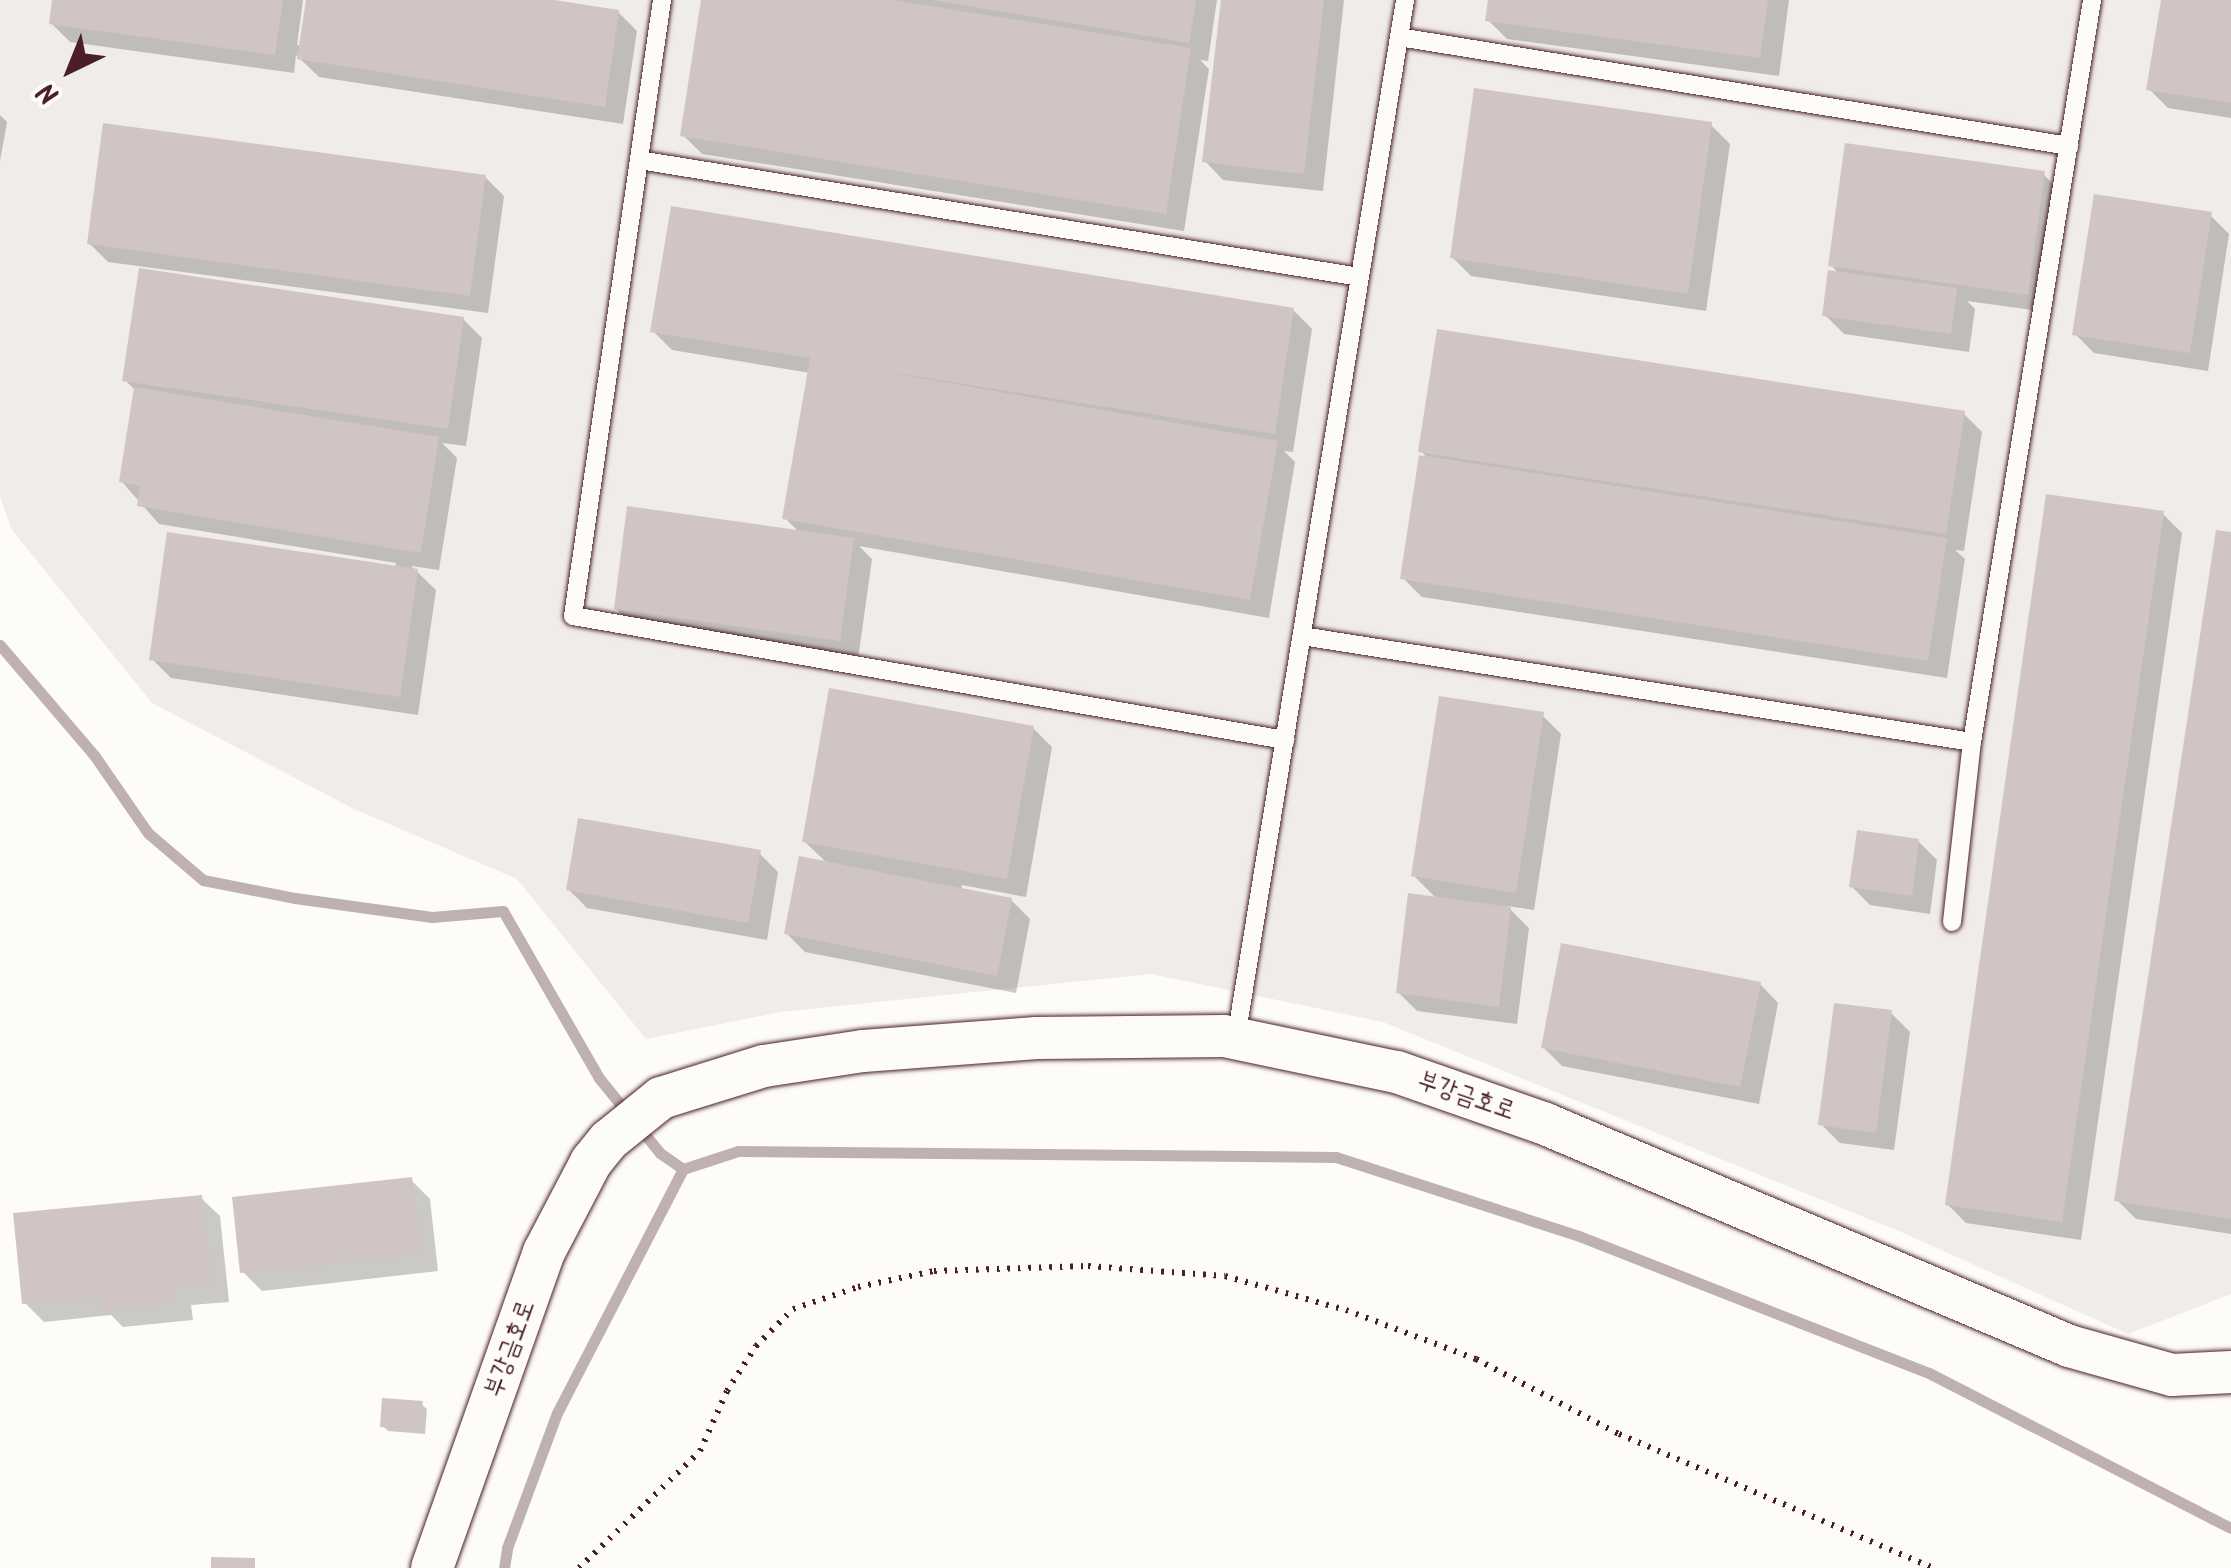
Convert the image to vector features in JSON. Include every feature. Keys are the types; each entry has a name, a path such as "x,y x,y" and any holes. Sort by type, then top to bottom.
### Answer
{"street":[{"name":"부강금호로","path":"432,1568 544,1252 608,1140 660,1098 764,1066 862,1051 1037,1038 1236,1039 1397,1072 1542,1123 2070,1346 2172,1375 2231,1372"}],"lane":[{"path":"662,0 572,616 1285,740"},
{"path":"1236,1039 1406,0"},
{"path":"1952,922 1972,742 2092,0"},
{"path":"1400,37 2068,146"},
{"path":"638,160 1360,277"},
{"path":"1302,636 1972,742"}],"path":[{"path":"579,1568 700,1451 728,1391 756,1346 793,1309 858,1287 934,1272 1088,1266 1225,1276 1346,1310 1476,1360 1619,1434 1933,1568"}],"shaded area":[{"path":"0,0 2231,0 2231,1294 2128,1334 1901,1232 1383,1022 1151,974 780,1012 646,1039 517,879 352,808 152,703 12,530 0,496"}],"building":[{"path":"52,0 283,0 275,55 49,24"},
{"path":"306,0 554,0 619,10 605,107 297,59"},
{"path":"701,0 893,0 1191,48 1166,214 680,136"},
{"path":"932,0 1196,0 1189,43"},
{"path":"1221,0 1324,0 1304,174 1202,162"},
{"path":"1488,0 1768,0 1760,58 1485,21"},
{"path":"2161,0 2231,0 2231,103 2146,90"},
{"path":"1474,88 1712,122 1688,294 1450,258"},
{"path":"103,123 486,175 470,296 87,244"},
{"path":"1845,143 2045,171 2028,295 1828,266"},
{"path":"2094,194 2212,212 2190,353 2072,335"},
{"path":"671,206 1294,308 1275,434 858,367 1278,441 1250,600 782,519 810,358 650,332"},
{"path":"139,268 464,317 448,429 122,381"},
{"path":"1828,270 1957,288 1951,334 1822,316"},
{"path":"1437,329 1965,411 1946,534 1418,452"},
{"path":"134,387 439,437 421,553 137,506 140,486 119,482"},
{"path":"1419,455 1947,538 1928,661 1400,579"},
{"path":"2046,494 2164,511 2062,1222 1945,1205"},
{"path":"627,506 854,538 840,641 614,609"},
{"path":"2216,530 2231,532 2231,1219 2114,1201"},
{"path":"167,532 418,569 400,697 149,660"},
{"path":"829,688 1034,726 1007,879 802,842"},
{"path":"1439,696 1544,712 1516,893 1411,876"},
{"path":"578,818 761,850 748,923 566,890"},
{"path":"1857,830 1919,839 1912,896 1849,887"},
{"path":"799,856 1012,898 997,976 784,934"},
{"path":"1408,893 1511,907 1499,1007 1396,993"},
{"path":"1561,943 1761,982 1740,1087 1541,1048"},
{"path":"1834,1003 1892,1010 1876,1133 1818,1125"},
{"path":"412,1177 421,1253 240,1273 232,1197"},
{"path":"202,1195 211,1283 173,1287 175,1302 101,1310 100,1296 22,1304 13,1213"},
{"path":"382,1398 423,1401 420,1430 380,1427"},
{"path":"211,1557 255,1558 255,1568 211,1568"}],"waterway":[{"path":"0,645 94,755 148,833 203,880 295,898 432,917 503,911 599,1078 660,1153 683,1169"},
{"path":"504,1568 507,1548 557,1413 683,1169 738,1151 1336,1157 1579,1236 1929,1373 2231,1528"}]}
